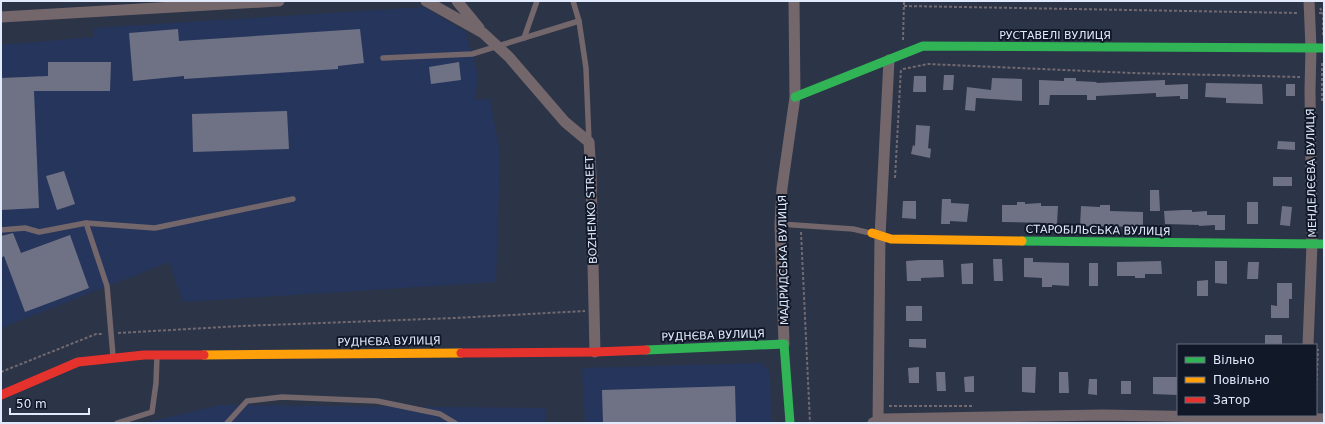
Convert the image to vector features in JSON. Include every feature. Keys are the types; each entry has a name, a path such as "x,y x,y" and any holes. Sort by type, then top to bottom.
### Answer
{"street":[{"path":"1,17 279,1"},
{"name":"BOZHENKO STREET","path":"426,1 483,33 510,57 565,122 589,142 595,352"},
{"path":"457,1 483,33"},
{"name":"МАДРИДСЬКА ВУЛИЦЯ","path":"790,423 784,344 780,224 782,188 795,97 794,1"},
{"name":"МЕНДЕЛЄЄВА ВУЛИЦЯ","path":"1308,344 1312,244 1311,48 1309,1"},
{"name":"РУСТАВЕЛІ ВУЛИЦЯ","path":"795,97 924,46 1323,48"},
{"path":"888,60 876,234 876,422 884,419 1102,415 1305,419 1324,418"},
{"name":"СТАРОБІЛЬСЬКА ВУЛИЦЯ","path":"876,234 891,239 1324,244"},
{"name":"РУДНЄВА ВУЛИЦЯ","path":"1,395 78,362 157,355 595,352 784,344"}],"lane":[{"path":"524,38 537,1"},
{"path":"573,1 579,21 586,68 589,142"},
{"path":"383,58 472,54 579,21"},
{"path":"1,230 25,228 39,232 86,223 155,228 293,199"},
{"path":"86,223 107,286 114,359"},
{"path":"780,224 853,229 876,234"},
{"path":"117,423 152,412 156,383 157,355"},
{"path":"227,423 247,401 282,397 378,401 440,414 455,423"}],"path":[{"path":"895,178 904,1"},
{"path":"1320,1 1320,8 1323,13 1323,48"},
{"path":"904,6 1309,13"},
{"path":"902,69 928,64 1132,73 1310,78"},
{"path":"801,225 810,423"},
{"path":"1,372 96,334 241,326 455,318 594,310"}],"shaded area":[{"path":"424,7 466,32 478,75 475,100 490,99 500,153 496,282 183,302 169,262 1,328 1,45 94,37 94,28"},
{"path":"761,363 770,371 771,423 585,423 582,368"},
{"path":"221,405 545,408 545,423 144,423"}],"building":[{"path":"178,29 179,41 360,29 364,63 338,66 338,69 184,79 184,76 133,81 129,33"},
{"path":"48,62 111,62 110,91 34,91 39,208 1,210 1,78 48,76"},
{"path":"459,62 461,80 431,84 429,67"},
{"path":"944,75 954,75 953,90 943,90"},
{"path":"914,76 926,76 926,92 913,92"},
{"path":"992,78 1022,79 1022,101 976,98 975,111 965,110 967,87 991,90"},
{"path":"1064,78 1076,78 1076,81 1097,82 1096,83 1165,80 1165,85 1188,84 1188,99 1180,99 1180,96 1156,97 1156,93 1096,96 1096,100 1087,100 1087,95 1050,95 1049,105 1039,105 1039,80 1064,81"},
{"path":"1206,83 1262,84 1263,104 1226,103 1226,98 1205,97"},
{"path":"1286,84 1295,84 1295,96 1286,96"},
{"path":"287,111 289,149 193,152 192,114"},
{"path":"916,125 930,126 928,148 931,149 930,158 911,154 913,145 915,146"},
{"path":"1278,141 1295,142 1295,150 1277,149"},
{"path":"64,171 75,204 57,210 46,176"},
{"path":"1273,177 1292,177 1292,186 1273,186"},
{"path":"1150,190 1159,190 1160,211 1150,211"},
{"path":"942,199 951,199 951,203 969,204 967,222 950,221 950,224 941,224"},
{"path":"903,201 916,201 916,219 902,218"},
{"path":"1017,202 1025,202 1025,204 1041,203 1041,206 1058,206 1057,225 1047,225 1047,223 1002,222 1002,205 1017,205"},
{"path":"1247,202 1258,202 1258,224 1247,224"},
{"path":"1100,205 1110,205 1110,211 1143,212 1143,227 1080,226 1081,206 1100,207"},
{"path":"1282,206 1292,207 1290,226 1280,225"},
{"path":"1192,210 1192,212 1207,211 1207,215 1225,215 1225,230 1215,230 1215,225 1199,226 1165,224 1164,211"},
{"path":"13,233 21,253 70,235 89,288 25,312 4,256 1,258 1,236"},
{"path":"1024,258 1033,258 1033,262 1069,263 1069,286 1052,285 1052,287 1042,287 1042,278 1024,277"},
{"path":"993,259 1002,259 1003,281 994,281"},
{"path":"943,260 944,277 921,278 921,281 907,281 906,261"},
{"path":"1161,261 1162,274 1145,274 1145,278 1135,278 1135,276 1117,276 1117,262"},
{"path":"1215,261 1227,261 1227,284 1215,283"},
{"path":"1248,262 1259,262 1258,279 1247,279"},
{"path":"973,263 973,284 962,284 961,264"},
{"path":"1089,263 1098,263 1098,286 1089,286"},
{"path":"1208,280 1208,296 1197,296 1197,281"},
{"path":"1277,283 1292,283 1292,299 1289,299 1289,318 1271,318 1271,305 1277,306"},
{"path":"906,306 922,306 922,321 906,321"},
{"path":"1265,335 1282,335 1282,344 1265,344"},
{"path":"909,339 926,339 926,348 909,347"},
{"path":"919,367 919,383 909,383 908,368"},
{"path":"1022,367 1036,367 1035,393 1022,392"},
{"path":"936,372 945,372 946,391 937,391"},
{"path":"1059,372 1068,372 1069,393 1059,393"},
{"path":"974,376 974,392 965,392 964,377"},
{"path":"1153,377 1177,377 1177,395 1153,394"},
{"path":"1089,379 1097,379 1097,395 1088,394"},
{"path":"1121,381 1131,381 1131,394 1121,394"},
{"path":"735,386 736,423 603,423 602,390"}],"traffic: fast":[{"path":"795,97 923,46 1324,48"},
{"path":"1022,241 1324,244"},
{"path":"646,350 784,344 790,423"}],"traffic: slow":[{"path":"872,233 891,239 1022,241"},
{"path":"204,355 461,353"}],"traffic: jam":[{"path":"461,353 646,350"},
{"path":"1,395 78,362 144,355 204,355"}]}
